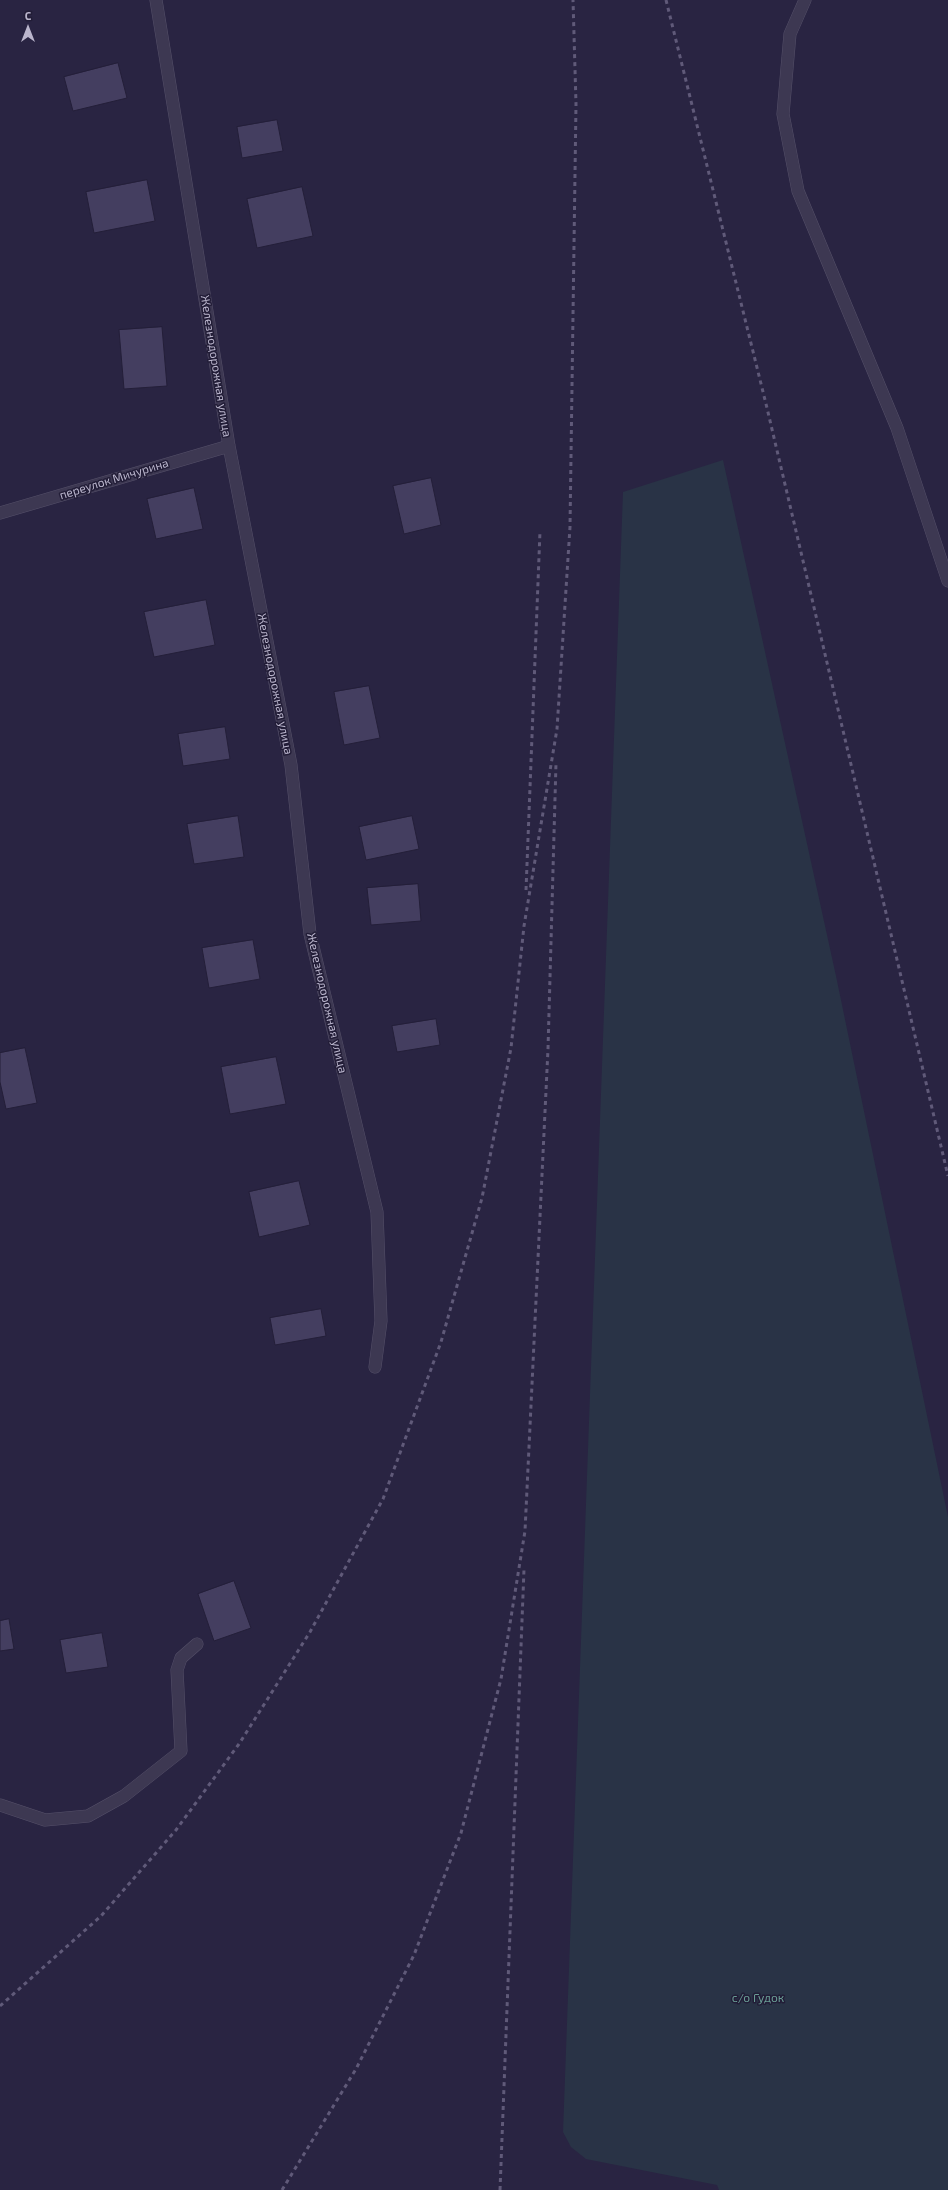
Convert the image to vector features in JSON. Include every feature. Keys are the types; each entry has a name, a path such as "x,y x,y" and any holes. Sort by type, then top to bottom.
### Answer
{"street":[{"name":"Железнодорожная улица","path":"156,0 229,446 291,765 310,934 377,1212 381,1321 375,1367"},
{"path":"806,0 790,34 783,114 798,190 897,428 948,581"},
{"name":"переулок Мичурина","path":"0,513 229,446"},
{"path":"0,1805 46,1820 88,1816 124,1796 181,1751 177,1670 181,1658 197,1644"}],"green space":[{"name":"с/о Гудок","path":"723,460 836,976 948,1517 948,2190 719,2190 717,2185 586,2159 571,2147 563,2132 623,492"}],"building":[{"path":"118,63 127,98 73,111 64,77"},
{"path":"277,120 283,151 242,158 237,127"},
{"path":"147,180 155,221 94,233 86,192"},
{"path":"302,187 313,236 257,248 247,199"},
{"path":"162,327 167,386 124,389 119,330"},
{"path":"431,478 441,525 404,534 393,486"},
{"path":"194,488 203,529 156,539 147,499"},
{"path":"206,600 215,645 154,657 144,612"},
{"path":"369,686 380,738 344,745 334,692"},
{"path":"225,727 230,759 183,766 178,734"},
{"path":"238,816 244,857 194,864 187,824"},
{"path":"412,816 419,849 366,860 359,827"},
{"path":"418,884 421,921 371,925 367,888"},
{"path":"253,940 260,979 209,988 202,948"},
{"path":"436,1019 440,1045 397,1052 392,1026"},
{"path":"25,1048 37,1103 6,1109 0,1082 0,1053"},
{"path":"276,1057 286,1104 230,1114 221,1067"},
{"path":"299,1181 310,1225 259,1237 249,1192"},
{"path":"321,1309 326,1336 275,1345 270,1318"},
{"path":"234,1581 251,1628 214,1641 198,1594"},
{"path":"9,1619 14,1649 0,1651 0,1621"},
{"path":"102,1633 108,1667 66,1673 60,1640"}],"railway":[{"path":"0,2006 101,1916 176,1830 239,1744 310,1632 383,1499 441,1342 482,1198 511,1048 524,926 557,729 570,527 576,104 573,0"},
{"path":"666,0 767,408 948,1176"},
{"path":"526,890 540,531"},
{"path":"282,2190 356,2069 414,1955 461,1833 501,1679 525,1531 548,1049 556,763"},
{"path":"500,2190 524,1569"}]}
